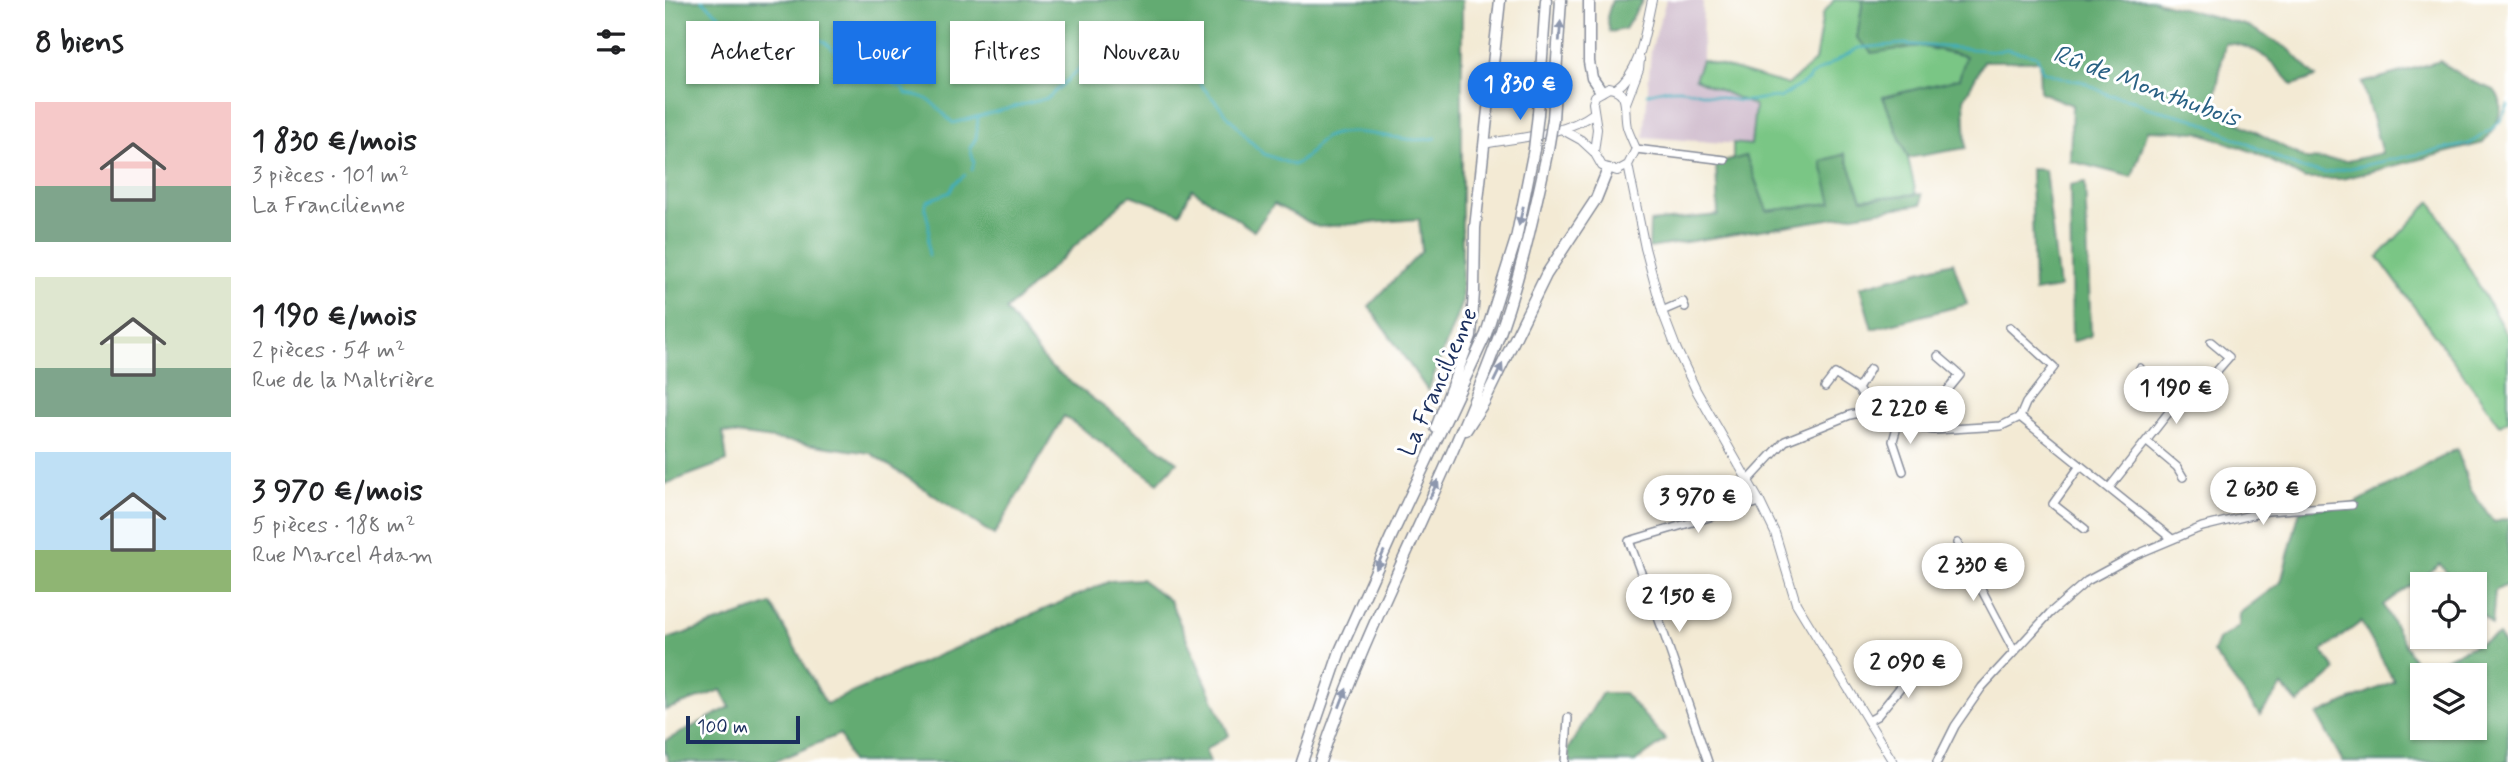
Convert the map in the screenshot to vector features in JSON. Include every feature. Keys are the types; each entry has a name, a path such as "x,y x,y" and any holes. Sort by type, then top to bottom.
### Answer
{"highway":[{"path":"1431,455 1436,428 1471,336 1475,228 1500,0"},
{"name":"La Francilienne","path":"1301,762 1340,651 1486,334 1516,239 1534,149 1546,0"},
{"name":"La Francilienne","path":"1320,762 1357,660 1492,355 1524,260 1553,119 1561,0"},
{"path":"1589,0 1589,62 1592,78 1601,91"},
{"path":"1451,452 1484,402 1546,275 1612,170"}],"street":[{"path":"1630,182 1597,161 1594,152 1597,129 1593,103 1595,96 1601,91 1616,89 1632,72 1652,0"},
{"path":"1641,47 1639,69 1626,103 1626,124 1636,149 1628,164 1644,247 1662,311 1696,390 1775,533 1796,603 1893,762"},
{"path":"1616,89 1626,103"},
{"path":"1484,144 1561,129 1584,121 1594,113"},
{"path":"1561,129 1581,140 1594,152"},
{"path":"1636,149 1725,160"},
{"path":"1612,170 1628,164"},
{"path":"1662,311 1683,302 1685,307"},
{"path":"1748,481 1785,441 1850,415 1873,412 1934,430 2001,426 2020,417 2026,402 2054,367 2010,327"},
{"path":"2140,368 2145,378 2176,403 2188,404 2229,357 2211,342"},
{"path":"1924,429 1925,418 1960,375 1938,356"},
{"path":"1858,389 1870,369"},
{"path":"1825,387 1835,374 1858,389 1873,412"},
{"path":"2109,488 2176,403"},
{"path":"2020,417 2172,539"},
{"path":"1899,420 1893,441 1903,471"},
{"path":"2146,441 2177,467 2183,477"},
{"path":"2080,466 2053,503 2085,529"},
{"path":"1708,762 1629,541 1760,502"},
{"path":"1937,762 1971,702 2050,613 2087,581 2202,527 2268,512 2352,505"},
{"path":"1957,543 2014,651"},
{"path":"1868,721 1877,716 1928,653"},
{"path":"1565,762 1568,718"}],"shaded area":[{"path":"1666,0 1703,0 1702,60 1695,79 1755,106 1751,145 1644,137 1651,51"}],"green space":[{"path":"665,0 1462,0 1462,302 1428,391 1369,306 1422,251 1419,219 1318,227 1274,204 1254,231 1192,189 1180,213 1130,195 1006,310 1048,365 1177,462 1158,483 1064,416 994,535 870,453 723,432 727,461 665,484"},
{"path":"1612,0 1643,0 1625,29 1610,32 1607,17"},
{"path":"1834,0 1863,0 1857,38 1872,52 1920,46 1967,56 1959,79 1883,97 1908,158 1916,194 1862,199 1844,154 1832,203 1767,211 1746,156 1733,160 1733,143 1751,145 1755,106 1695,79 1702,60 1788,85 1815,61 1823,14"},
{"path":"1863,0 2152,0 2248,26 2289,49 2316,77 2293,85 2255,51 2237,44 2225,43 2213,109 2306,159 2347,161 2382,153 2362,83 2440,61 2469,80 2494,90 2500,102 2499,116 2483,143 2342,179 2305,179 2256,153 2198,132 2148,130 2132,177 2070,161 2072,105 2040,92 2039,61 1984,61 1964,99 1966,148 1908,158 1883,97 1959,79 1966,56 1920,46 1872,53 1857,38"},
{"path":"1845,154 1862,199 1922,194 1922,204 1649,248 1650,222 1718,215 1716,164 1746,156 1767,211 1832,203 1821,161"},
{"path":"2031,169 2045,170 2059,288 2034,292"},
{"path":"2085,182 2091,336 2072,342 2070,185"},
{"path":"2431,201 2508,337 2508,420 2500,425 2378,257"},
{"path":"1953,262 1967,304 1872,329 1860,287"},
{"path":"2457,449 2470,489 2494,522 2508,519 2508,584 2495,591 2492,625 2487,620 2487,572 2446,572 2440,564 2429,572 2410,572 2410,586 2383,605 2415,663 2410,663 2410,740 2487,740 2487,663 2435,663 2466,649 2487,649 2487,640 2498,635 2508,650 2508,762 2343,762 2317,715 2394,681 2361,622 2322,651 2336,670 2298,703 2282,686 2260,715 2213,652 2218,640 2239,627 2240,613 2281,582 2300,510 2352,505"},
{"path":"1141,579 1170,601 1229,735 1205,750 1210,762 851,762 840,734 773,762 669,762 665,752 665,741 730,707 721,690 665,710 665,640 771,604 826,704 1110,581"},
{"path":"1602,693 1624,693 1666,740 1635,762 1570,762 1568,749"}],"waterway":[{"name":"Rû de Monthubois","path":"702,0 726,21 755,28 780,28 823,41 839,54 904,89 906,94 923,97 933,103 953,123 1048,98 1114,37 1130,42 1151,41 1164,31 1184,38 1190,47 1200,84 1264,154 1293,165 1323,138 1331,135 1357,132 1410,140 1436,138"},
{"name":"Rû de Monthubois","path":"1647,94 1673,89 1730,100 1780,98 1810,76 1858,48 1904,44 1998,51 2006,49 2037,56 2042,71 2081,81 2109,95 2134,100 2146,107 2194,119 2306,170 2326,173 2469,144 2492,129 2500,121 2508,105"},
{"path":"972,170 974,162 970,148 976,138 978,118"},
{"path":"929,256 929,225 925,208 927,201 950,192 954,184 965,175"}]}
